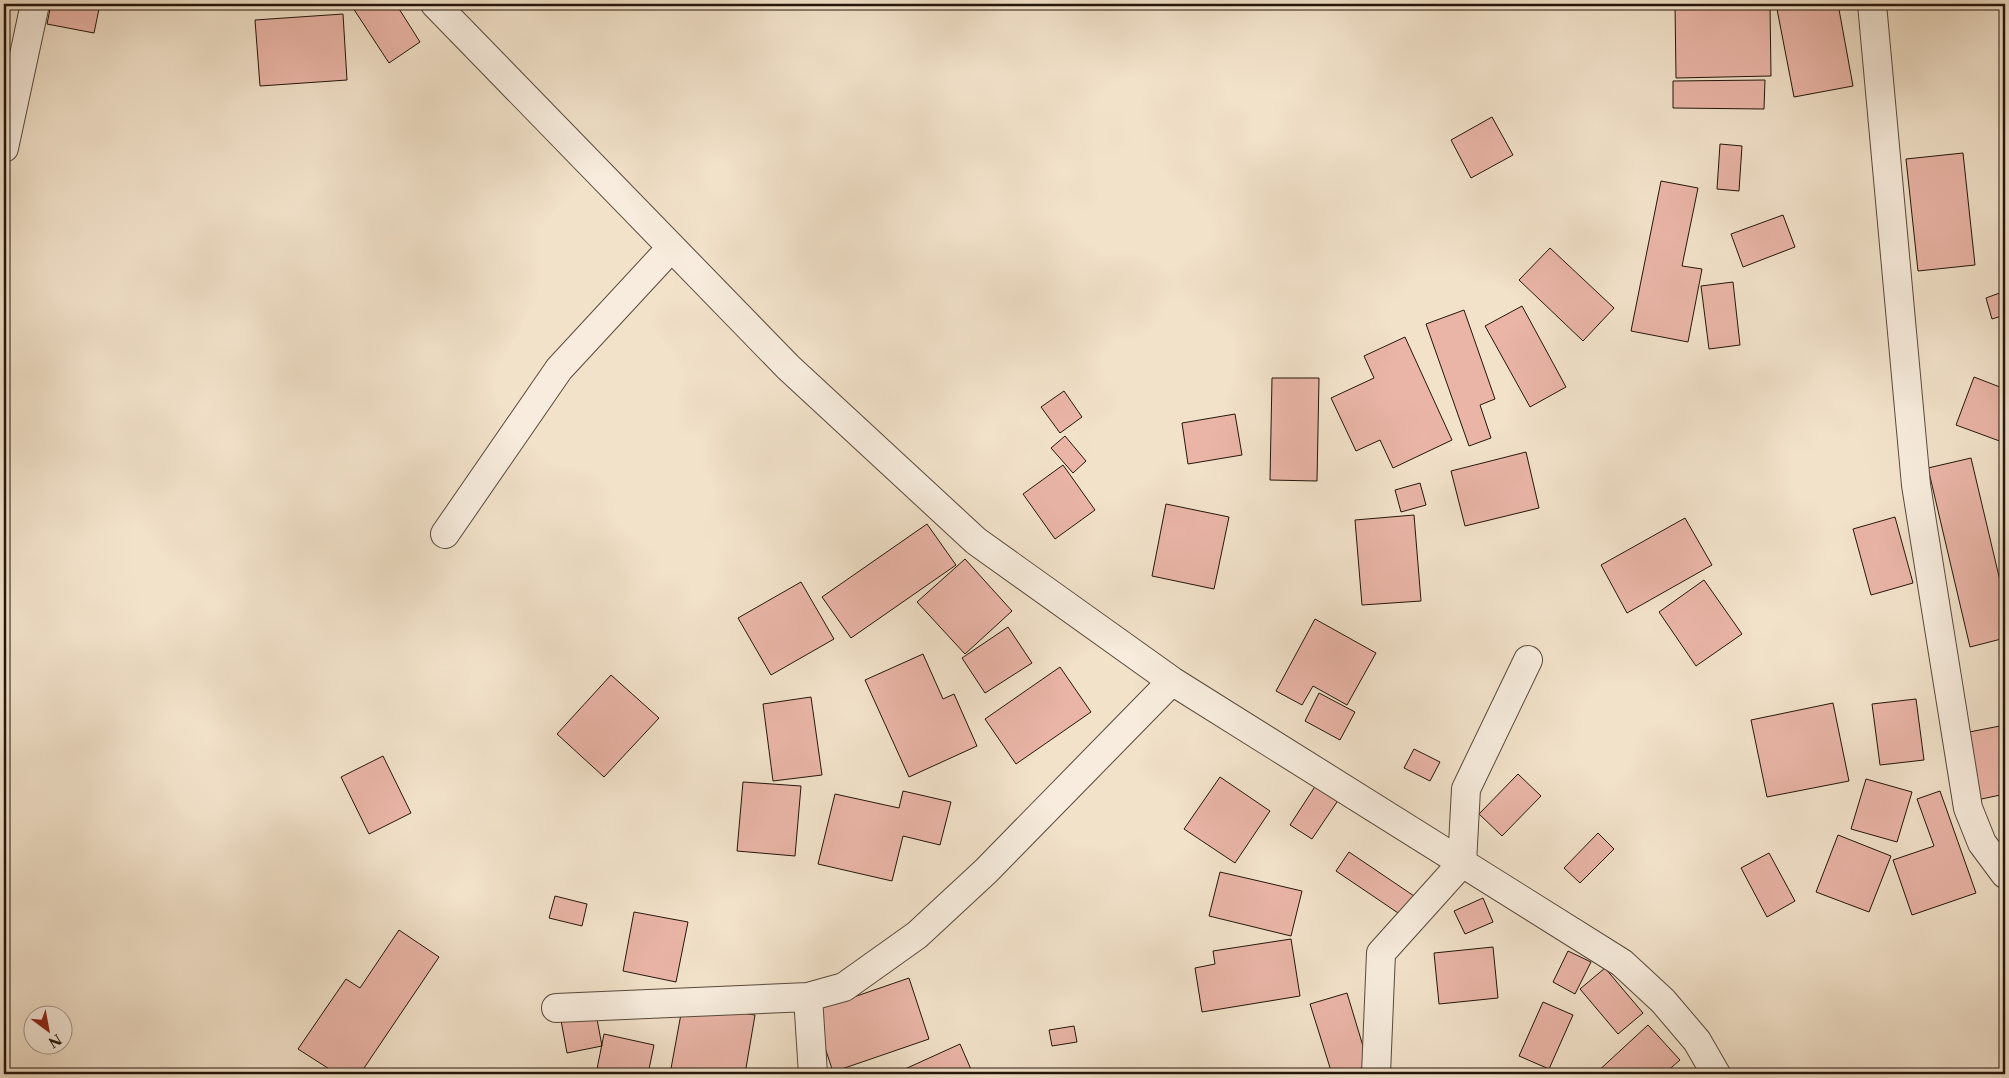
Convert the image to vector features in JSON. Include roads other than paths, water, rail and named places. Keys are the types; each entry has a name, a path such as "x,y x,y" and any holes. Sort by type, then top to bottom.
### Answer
{"street":[{"path":"4,148 35,4"},
{"path":"435,4 788,367 976,541 1172,681 1622,963 1663,1001 1697,1041 1716,1074"},
{"path":"1872,4 1916,485 1968,808 1982,843 2005,874"},
{"path":"445,534 559,369 671,248"},
{"path":"1376,1074 1382,953 1462,863 1466,789 1528,660"},
{"path":"556,1008 808,997 844,987 917,936 986,871 1172,681"},
{"path":"808,997 813,1074"}]}
